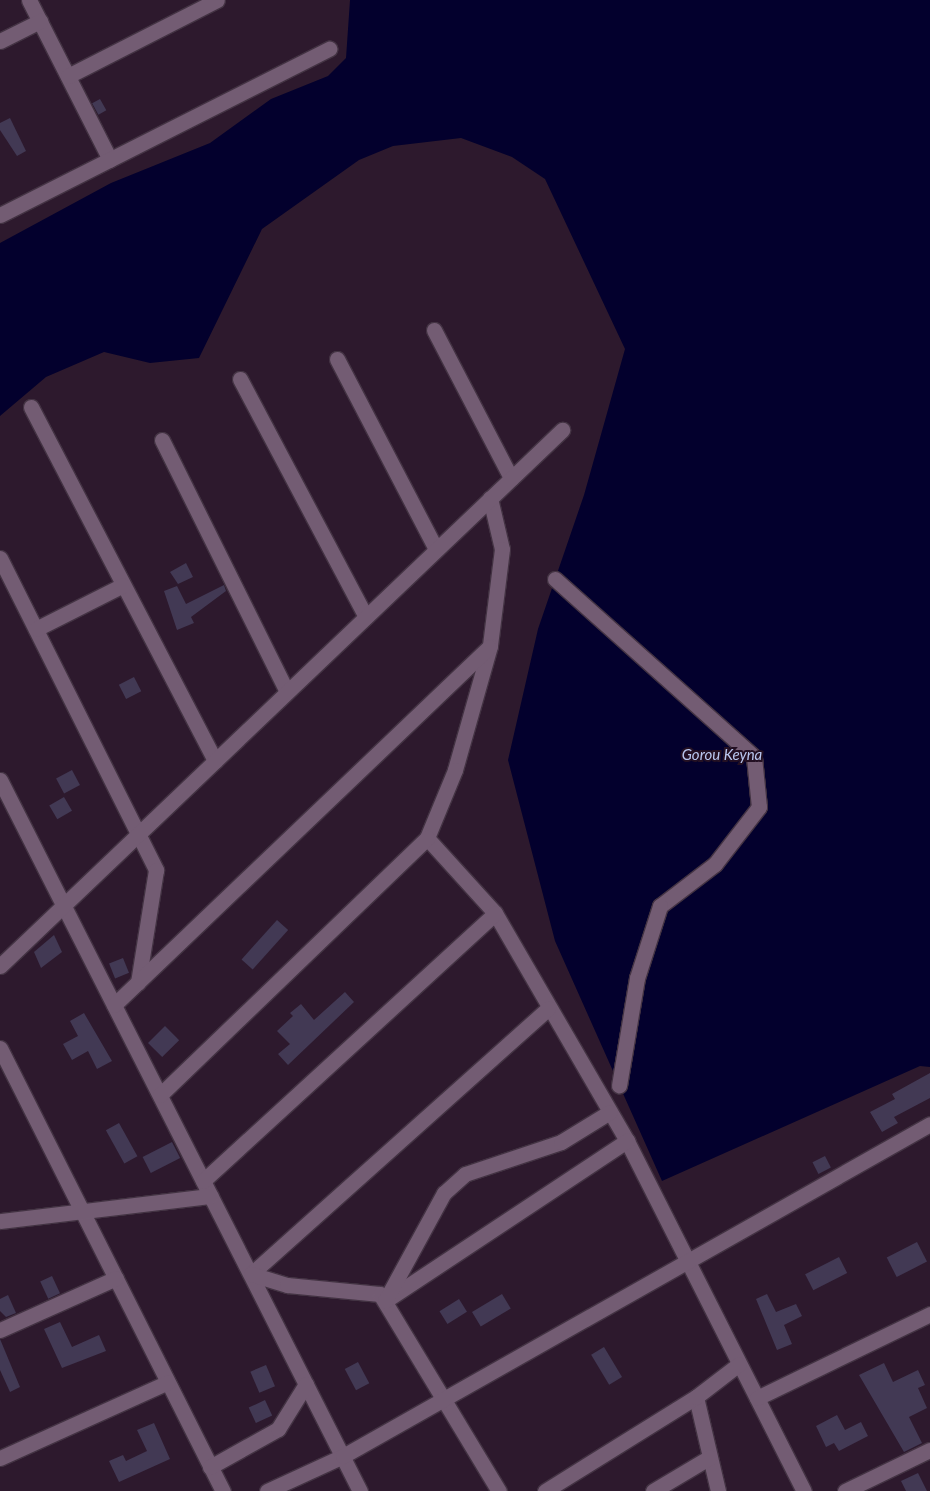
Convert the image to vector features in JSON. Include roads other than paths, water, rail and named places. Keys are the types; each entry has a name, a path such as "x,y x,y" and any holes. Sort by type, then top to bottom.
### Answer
{"street":[{"path":"29,0 110,160"},
{"path":"68,76 217,0"},
{"path":"0,41 40,21"},
{"path":"0,216 329,49"},
{"path":"434,330 511,478"},
{"path":"336,359 436,549"},
{"path":"240,379 366,617"},
{"path":"31,407 215,761"},
{"path":"0,966 562,430"},
{"path":"162,440 287,692"},
{"path":"160,1095 427,838 455,770 490,646 502,549 490,498"},
{"path":"0,558 140,832 156,870 138,983"},
{"path":"555,579 754,757 759,807 715,864 660,906 638,978 619,1085"},
{"path":"36,629 124,585"},
{"path":"114,1006 490,646"},
{"path":"0,780 65,904 114,1006 360,1491"},
{"path":"427,838 495,914 610,1112 691,1262 739,1364 804,1491"},
{"path":"203,1181 495,914"},
{"path":"250,1274 549,1008"},
{"path":"0,1048 222,1491"},
{"path":"384,1301 444,1193 465,1174 561,1142 610,1112"},
{"path":"267,1491 343,1456 691,1262 930,1124"},
{"path":"384,1301 626,1140"},
{"path":"0,1220 81,1209 211,1196"},
{"path":"250,1274 287,1286 380,1294 499,1491"},
{"path":"0,1330 116,1278"},
{"path":"757,1398 930,1314"},
{"path":"545,1491 696,1397 739,1364"},
{"path":"0,1458 168,1382"},
{"path":"210,1467 278,1429 306,1384"},
{"path":"696,1397 718,1491"},
{"path":"845,1491 930,1450"},
{"path":"653,1491 710,1457"}],"water":[{"name":"Gorou Keyna","path":"350,0 930,0 930,1067 920,1066 662,1181 555,941 508,760 538,629 584,495 625,349 545,179 512,157 461,138 393,146 359,160 262,229 199,358 150,363 104,352 46,377 0,416 0,243 111,183 210,143 271,99 328,76 346,58"}]}
